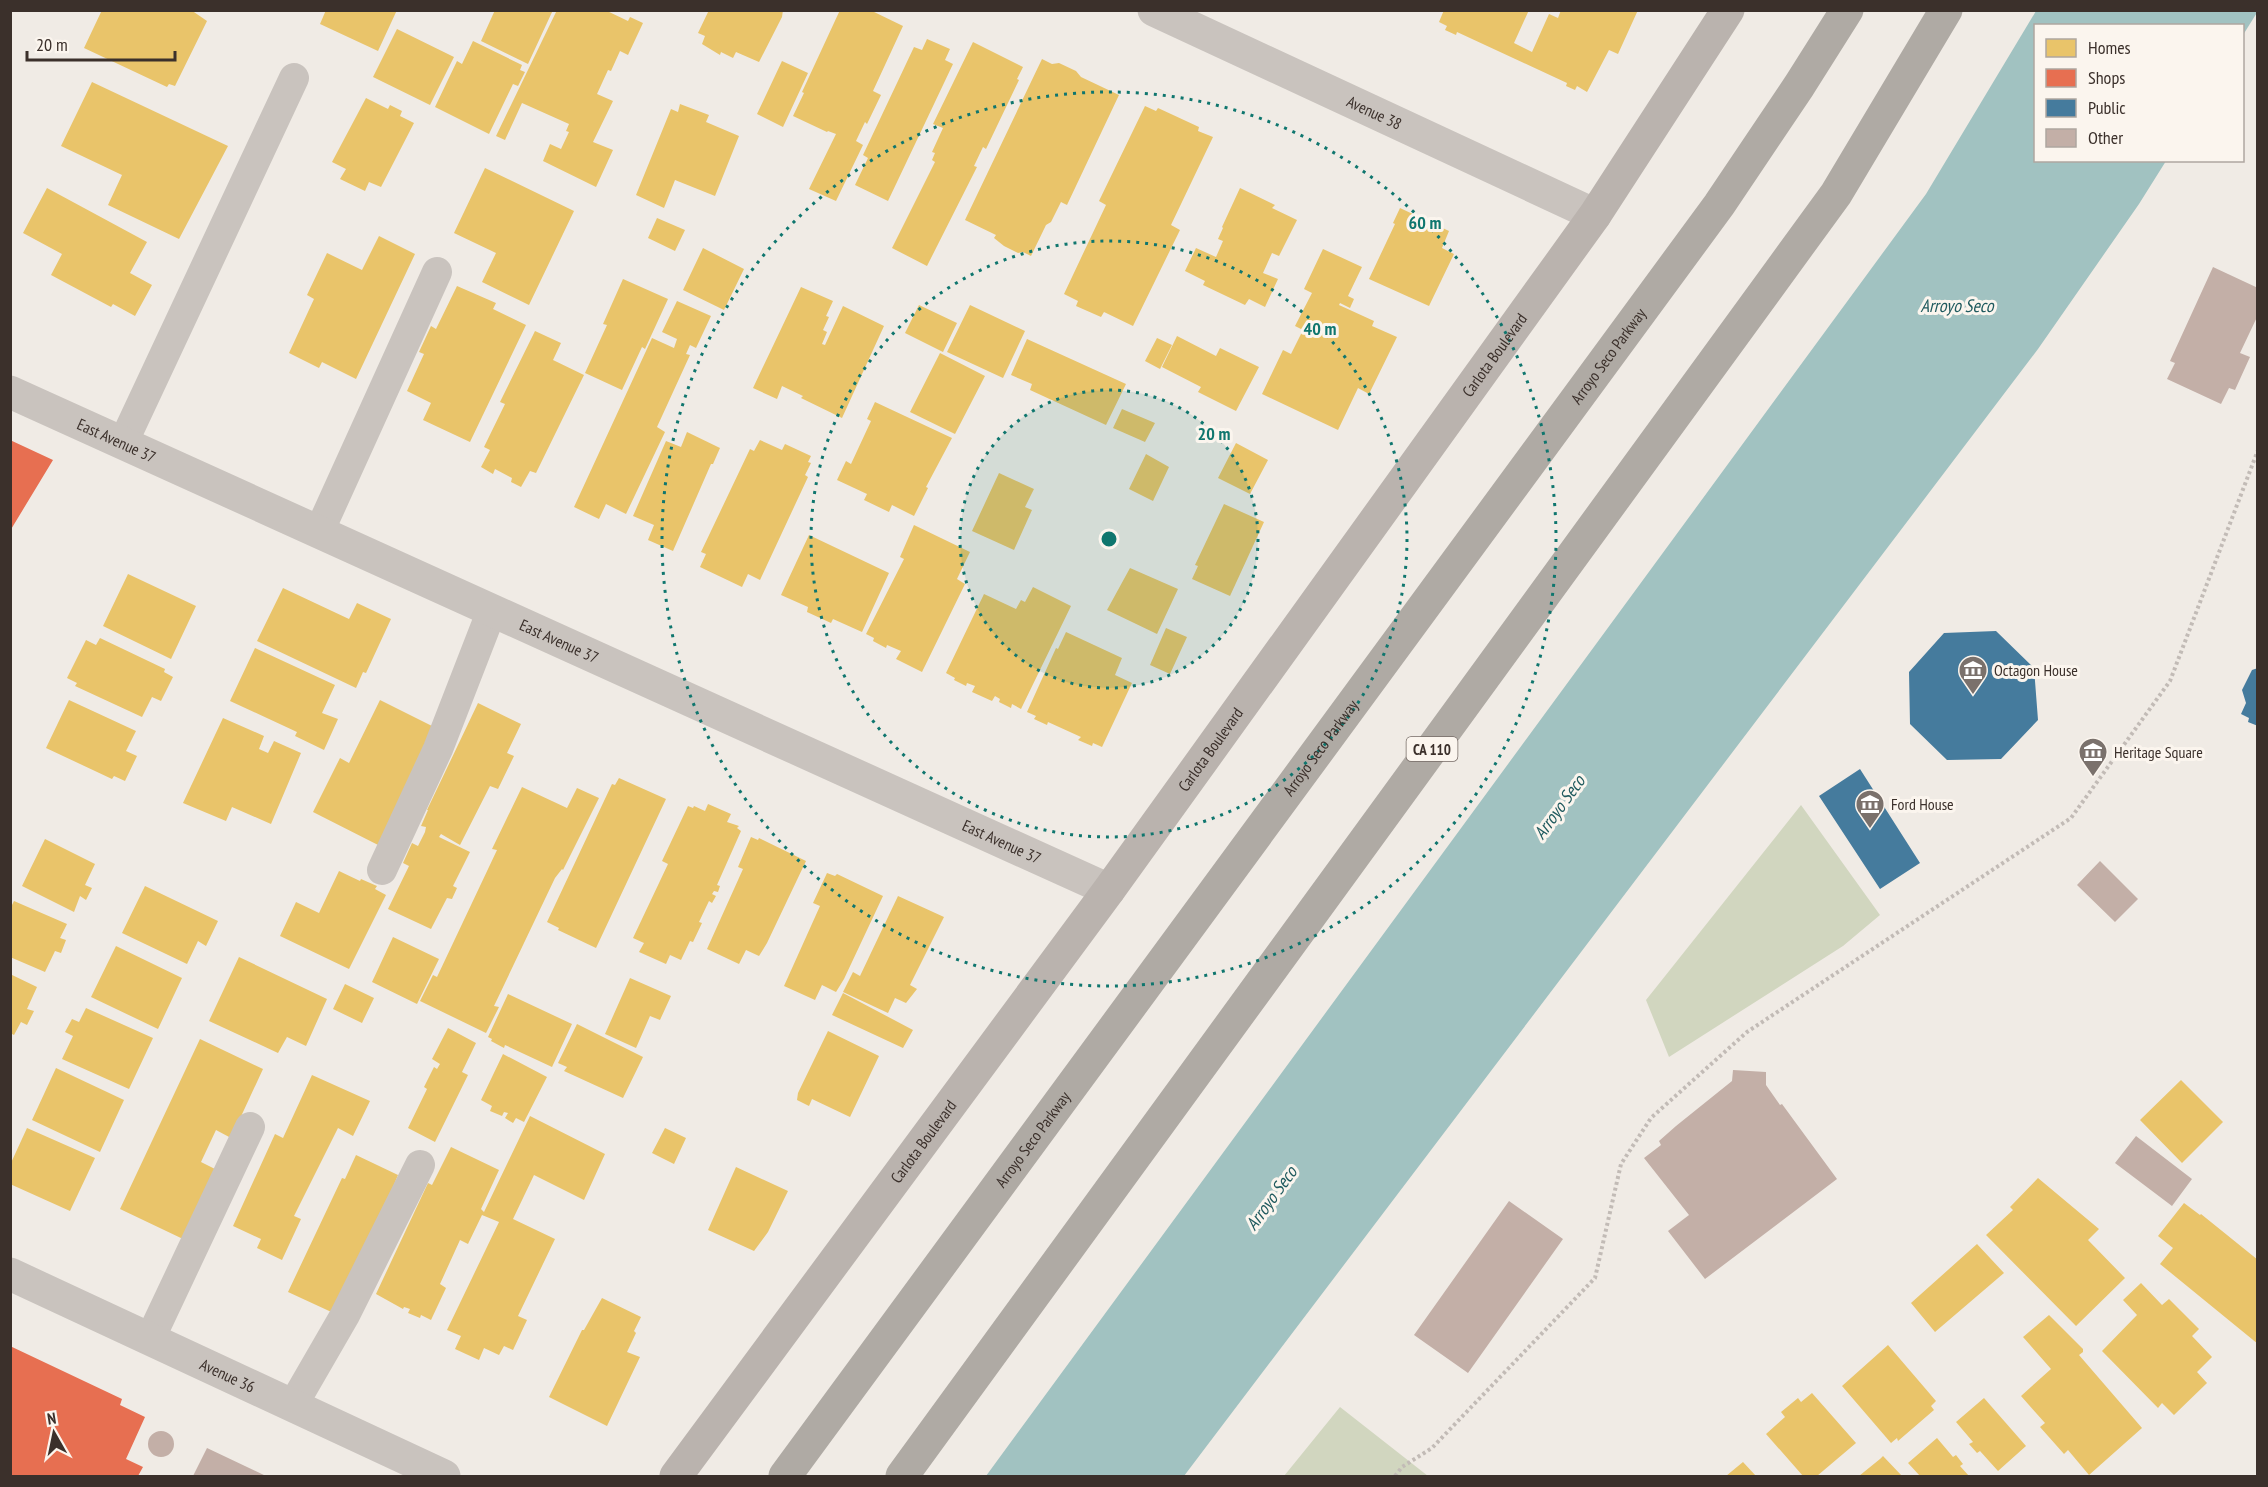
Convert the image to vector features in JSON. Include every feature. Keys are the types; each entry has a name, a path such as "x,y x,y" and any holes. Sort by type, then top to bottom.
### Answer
{"highway":[{"name":"Arroyo Seco Parkway","path":"785,1476 1719,205 1847,10"},
{"name":"CA 110","path":"902,1476 1836,194 1946,10"}],"street":[{"name":"Avenue 38","path":"1154,10 1595,215"},
{"name":"Carlota Boulevard","path":"676,1476 1109,890 1595,215 1728,10"},
{"name":"East Avenue 37","path":"10,392 1109,890"},
{"name":"Avenue 36","path":"10,1274 444,1476"}],"lane":[{"path":"123,443 294,78"},
{"path":"319,532 437,272"},
{"path":"382,870 438,749 492,610"},
{"path":"150,1339 250,1127"},
{"path":"293,1406 345,1315 420,1165"}],"path":[{"path":"1395,1476 1402,1467 1432,1448 1595,1278 1621,1164 1651,1118 1747,1032 2071,818 2170,681 2258,450"}],"green space":[{"path":"1801,805 1880,915 1843,946 1669,1057 1646,1000"},
{"path":"1340,1407 1428,1476 1284,1476"}],"water":[{"name":"Arroyo Seco","path":"2036,11 2258,11 2244,33 2244,24 2034,24 2034,162 2165,162 2139,204 2038,349 1184,1476 986,1476 1926,194"}],"building: Homes":[{"path":"102,10 191,10 207,21 175,86 169,84 167,87 84,48"},
{"path":"326,10 397,10 378,51 320,24"},
{"path":"495,10 553,10 528,64 481,41"},
{"path":"557,10 605,10 628,21 630,17 643,23 628,55 620,51 597,94 613,101 593,142 613,150 596,187 543,161 550,144 561,149 569,132 566,131 569,124 522,103 505,140 496,136"},
{"path":"709,10 783,10 782,17 759,62 736,52 733,58 721,52 720,55 702,44 705,36 698,33"},
{"path":"840,10 870,10 903,26 873,91 881,95 856,141 863,145 836,201 809,189 836,134 793,116"},
{"path":"1444,10 1529,10 1514,43 1532,52 1549,14 1558,18 1561,10 1638,10 1618,54 1609,50 1587,92 1577,86 1575,90 1566,86 1567,83 1457,32 1456,35 1445,30 1447,26 1439,22"},
{"path":"397,29 454,57 430,105 373,77"},
{"path":"927,39 950,49 945,60 953,64 888,201 855,185 868,158 863,155 914,47 922,50"},
{"path":"473,41 522,65 520,70 525,72 518,86 513,84 489,134 435,107 457,61 462,64"},
{"path":"973,42 1023,67 986,149 983,147 974,166 977,167 927,266 892,248 935,162 932,160 935,153 932,152 943,128 933,124"},
{"path":"1042,59 1052,64 1059,63 1076,71 1081,77 1119,95 1067,205 1061,202 1051,222 1046,225 1031,256 1004,246 994,238 996,235 965,220"},
{"path":"782,61 808,73 783,127 757,114"},
{"path":"92,82 228,146 179,239 108,205 122,175 61,146"},
{"path":"366,98 388,109 390,105 402,111 400,116 414,123 381,187 369,182 365,191 340,179 346,169 332,162"},
{"path":"680,104 709,115 706,122 739,136 715,196 675,180 664,208 636,195 671,109 678,112"},
{"path":"1145,106 1156,111 1158,108 1199,127 1198,131 1213,137 1171,225 1180,230 1133,326 1104,312 1101,317 1076,306 1078,301 1064,294 1106,205 1099,201"},
{"path":"485,168 574,211 529,305 482,282 496,253 454,233"},
{"path":"47,188 147,242 130,273 152,285 135,316 113,304 111,307 51,275 62,254 23,233"},
{"path":"1240,188 1275,205 1272,208 1297,220 1279,256 1272,253 1263,273 1278,279 1265,307 1249,299 1245,305 1203,285 1205,281 1185,271 1196,248 1216,257 1223,241 1218,239 1222,227"},
{"path":"1400,208 1449,231 1442,248 1454,254 1429,306 1369,279 1395,224 1393,223"},
{"path":"657,218 685,230 675,251 648,238"},
{"path":"379,236 415,254 356,379 322,362 319,368 289,353 314,299 307,295 327,253 362,270"},
{"path":"703,248 744,269 724,310 683,290"},
{"path":"1323,249 1362,267 1348,296 1354,299 1350,308 1340,303 1339,305 1374,321 1372,326 1397,337 1369,394 1358,388 1338,430 1262,394 1283,350 1291,354 1303,330 1295,326 1312,293 1304,289"},
{"path":"623,279 668,299 645,349 642,347 622,390 585,373 607,325 603,324"},
{"path":"457,286 496,303 493,309 526,325 470,442 423,420 431,403 407,391 424,354 419,352 431,326 436,329"},
{"path":"801,287 833,301 826,316 829,317 823,330 827,332 822,344 825,345 843,306 884,326 842,418 782,386 777,399 753,388"},
{"path":"677,301 711,316 696,348 690,345 686,354 690,355 657,427 665,432 626,514 606,504 599,519 574,507 652,338 674,348 677,339 662,332"},
{"path":"919,305 957,323 943,352 905,333"},
{"path":"970,305 1025,331 1003,378 947,352"},
{"path":"535,331 561,343 553,360 584,375 536,473 530,471 521,487 511,482 512,478 495,469 493,474 481,467 490,450 484,447 505,404 500,402"},
{"path":"1177,336 1216,356 1220,348 1259,367 1236,411 1198,392 1201,387 1162,367"},
{"path":"1157,338 1172,345 1160,369 1145,361"},
{"path":"1027,339 1126,384 1106,425 1030,390 1032,384 1011,375"},
{"path":"940,353 985,376 955,434 910,412"},
{"path":"875,402 952,438 926,487 928,488 914,516 892,505 889,512 864,500 867,494 837,480 846,461 851,464 871,421 867,419"},
{"path":"1122,409 1155,423 1145,442 1113,428"},
{"path":"687,432 720,448 673,551 648,540 654,525 633,516 666,441 681,447"},
{"path":"760,440 782,450 785,444 811,456 808,462 811,463 805,475 808,477 760,580 748,574 742,587 700,567 706,554 701,552 750,449 754,451"},
{"path":"1236,443 1268,460 1250,494 1218,478"},
{"path":"1146,454 1169,467 1153,501 1129,489"},
{"path":"999,473 1034,489 1025,507 1032,510 1014,550 972,531"},
{"path":"1224,504 1264,522 1230,596 1192,579 1198,566 1195,565"},
{"path":"914,525 970,552 957,579 965,584 922,672 896,659 901,651 887,645 886,648 866,634 904,559 900,557"},
{"path":"809,535 889,573 862,632 833,619 831,623 807,612 808,607 781,595"},
{"path":"1130,568 1178,589 1157,634 1107,610"},
{"path":"128,574 196,606 171,659 103,626"},
{"path":"1033,587 1071,606 1021,709 1012,704 1011,708 999,702 1000,699 995,696 992,701 972,692 975,686 967,683 966,686 946,673 984,594 1016,609 1021,600 1025,602"},
{"path":"283,588 349,619 357,603 391,619 366,673 363,672 356,688 257,641"},
{"path":"1166,628 1187,637 1170,674 1150,665"},
{"path":"1066,632 1122,658 1115,675 1132,683 1102,747 1093,743 1092,746 1078,740 1081,737 1048,722 1047,725 1034,719 1036,716 1027,712 1056,648 1058,649"},
{"path":"100,638 165,669 164,672 173,677 161,701 152,697 142,717 75,686 77,683 67,678 86,640 96,645"},
{"path":"255,648 335,685 322,713 338,719 324,750 295,736 297,732 230,701"},
{"path":"69,700 136,731 126,751 137,756 125,781 114,776 112,779 46,748"},
{"path":"380,700 442,731 384,848 313,812 340,758 349,763"},
{"path":"478,703 521,724 507,753 514,756 498,789 490,786 460,845 441,834 439,837 470,852 453,886 457,888 452,899 447,898 431,929 388,909 409,866 403,863 412,843 418,846 425,832 426,827 421,826 427,810"},
{"path":"223,718 264,736 259,749 268,753 274,741 301,753 271,824 232,807 226,821 183,803"},
{"path":"619,778 666,799 596,948 558,930 559,928 547,922 612,784 615,785"},
{"path":"522,787 567,808 577,788 599,798 563,870 555,878 494,1006 499,1007 486,1033 420,1001 433,975 437,977 497,850 492,849"},
{"path":"708,804 731,814 727,822 739,826 737,828 741,831 717,885 720,886 718,892 714,891 712,894 716,896 712,903 709,901 693,942 690,941 681,960 670,955 666,964 639,952 644,943 633,938 668,864 662,861 688,806 705,811"},
{"path":"751,837 758,840 759,838 806,861 759,956 746,950 739,964 707,949 743,869 738,867"},
{"path":"45,839 95,864 85,885 92,888 86,900 80,896 74,912 22,886"},
{"path":"339,871 377,886 375,889 386,895 349,969 280,936 296,902 319,913"},
{"path":"827,873 835,876 837,874 883,896 836,992 822,985 815,1000 784,986 820,906 813,903"},
{"path":"145,886 218,921 206,946 198,941 187,964 122,933"},
{"path":"898,896 944,917 910,985 917,989 906,1003 895,998 888,1013 843,992 853,972 860,976"},
{"path":"14,901 67,924 60,938 66,940 61,953 55,951 45,972 10,957 10,909"},
{"path":"393,937 439,959 417,1004 372,982"},
{"path":"116,946 182,978 158,1029 91,997"},
{"path":"239,957 327,999 306,1046 287,1037 278,1053 209,1021"},
{"path":"10,974 37,987 27,1009 34,1011 27,1025 21,1022 14,1035 10,1033"},
{"path":"630,978 671,996 660,1020 650,1016 636,1048 605,1034"},
{"path":"345,984 374,998 362,1023 333,1009"},
{"path":"843,993 913,1030 903,1048 832,1015"},
{"path":"508,994 572,1024 552,1067 505,1045 504,1048 488,1037"},
{"path":"86,1008 153,1038 129,1089 62,1059 73,1036 65,1032 72,1019 79,1022"},
{"path":"577,1024 643,1057 623,1098 564,1071 567,1067 558,1063"},
{"path":"448,1028 476,1043 462,1072 468,1075 435,1142 408,1128 427,1089 424,1087 434,1067 437,1069 440,1064 432,1059"},
{"path":"828,1031 879,1056 850,1117 812,1099 809,1106 797,1100 798,1093"},
{"path":"200,1039 263,1069 231,1138 216,1130 201,1162 215,1169 183,1239 120,1209"},
{"path":"503,1054 547,1077 524,1122 516,1118 513,1123 505,1118 508,1113 504,1112 502,1116 490,1111 492,1106 481,1100"},
{"path":"56,1068 124,1100 100,1152 32,1120"},
{"path":"312,1075 370,1101 353,1136 338,1128 294,1216 301,1219 282,1260 257,1248 261,1239 233,1226 275,1134 283,1138"},
{"path":"2181,1080 2223,1122 2182,1163 2140,1120"},
{"path":"530,1116 605,1154 584,1200 534,1175 513,1219 555,1239 518,1316 527,1320 513,1350 504,1346 499,1355 484,1348 479,1360 455,1349 461,1336 447,1330 499,1222 482,1215 468,1244 460,1240 440,1284 446,1288 431,1320 421,1315 420,1318 408,1313 410,1309 404,1307 403,1309 376,1294 428,1183 432,1185 451,1147 499,1170 481,1209 484,1212"},
{"path":"27,1128 95,1158 70,1211 10,1184 10,1165"},
{"path":"665,1128 686,1138 674,1164 652,1153"},
{"path":"356,1155 398,1175 340,1316 288,1292 342,1178 345,1179"},
{"path":"736,1167 788,1191 768,1232 754,1251 708,1230"},
{"path":"2038,1178 2099,1229 2088,1240 2125,1278 2076,1326 1986,1235 2013,1210 2010,1207"},
{"path":"2184,1203 2258,1260 2258,1344 2160,1264 2173,1248 2158,1236"},
{"path":"1977,1244 2004,1273 1935,1332 1911,1303"},
{"path":"2141,1283 2162,1305 2169,1299 2199,1329 2192,1336 2212,1357 2197,1372 2207,1383 2174,1415 2162,1403 2158,1408 2102,1351 2137,1315 2123,1300"},
{"path":"602,1298 641,1317 627,1352 640,1357 607,1426 549,1397 582,1330"},
{"path":"2049,1315 2083,1349 2079,1355 2142,1428 2089,1475 2068,1450 2064,1454 2040,1427 2045,1423 2021,1396 2051,1369 2023,1337"},
{"path":"1888,1345 1936,1401 1931,1406 1934,1410 1898,1441 1897,1438 1891,1443 1842,1386"},
{"path":"1812,1393 1856,1443 1817,1476 1803,1476 1766,1434 1785,1417 1781,1412 1798,1398 1801,1402"},
{"path":"1984,1398 2026,1446 1998,1471 1980,1451 1977,1453 1969,1444 1973,1442 1956,1422"},
{"path":"1937,1438 1953,1457 1956,1455 1963,1464 1960,1466 1969,1476 1920,1476 1908,1463"},
{"path":"1883,1456 1902,1476 1859,1476 1880,1459"},
{"path":"1743,1462 1756,1476 1726,1476"}],"building: Shops":[{"path":"10,440 53,460 10,531"},
{"path":"10,1346 122,1399 120,1405 145,1417 126,1459 143,1467 138,1476 10,1476"}],"building: Public":[{"name":"Octagon House","path":"1996,631 2034,668 2038,720 2001,759 1947,760 1910,724 1909,672 1944,633"},
{"path":"2258,668 2258,726 2248,722 2249,718 2241,714 2246,703 2242,690 2252,670"},
{"name":"Ford House","path":"1860,769 1920,863 1880,889 1819,796"}],"building: Other":[{"path":"2213,267 2258,288 2258,315 2240,353 2250,357 2235,390 2229,388 2221,404 2167,379 2175,363 2170,361"},
{"path":"2100,861 2138,899 2115,922 2077,885"},
{"path":"1733,1070 1766,1072 1766,1085 1837,1179 1705,1279 1668,1231 1689,1215 1644,1158 1661,1145 1659,1141 1676,1126 1732,1081"},
{"path":"2136,1136 2192,1179 2172,1206 2115,1163"},
{"path":"1509,1201 1563,1239 1468,1373 1414,1335"},
{"path":"161,1431 170,1435 174,1444 170,1453 161,1457 152,1453 148,1444 152,1435"},
{"path":"207,1448 266,1476 193,1476"}],"place":[{"name":"Octagon House","path":"1973,696"},
{"name":"Heritage Square","path":"2093,778"},
{"name":"Ford House","path":"1870,830"}]}
